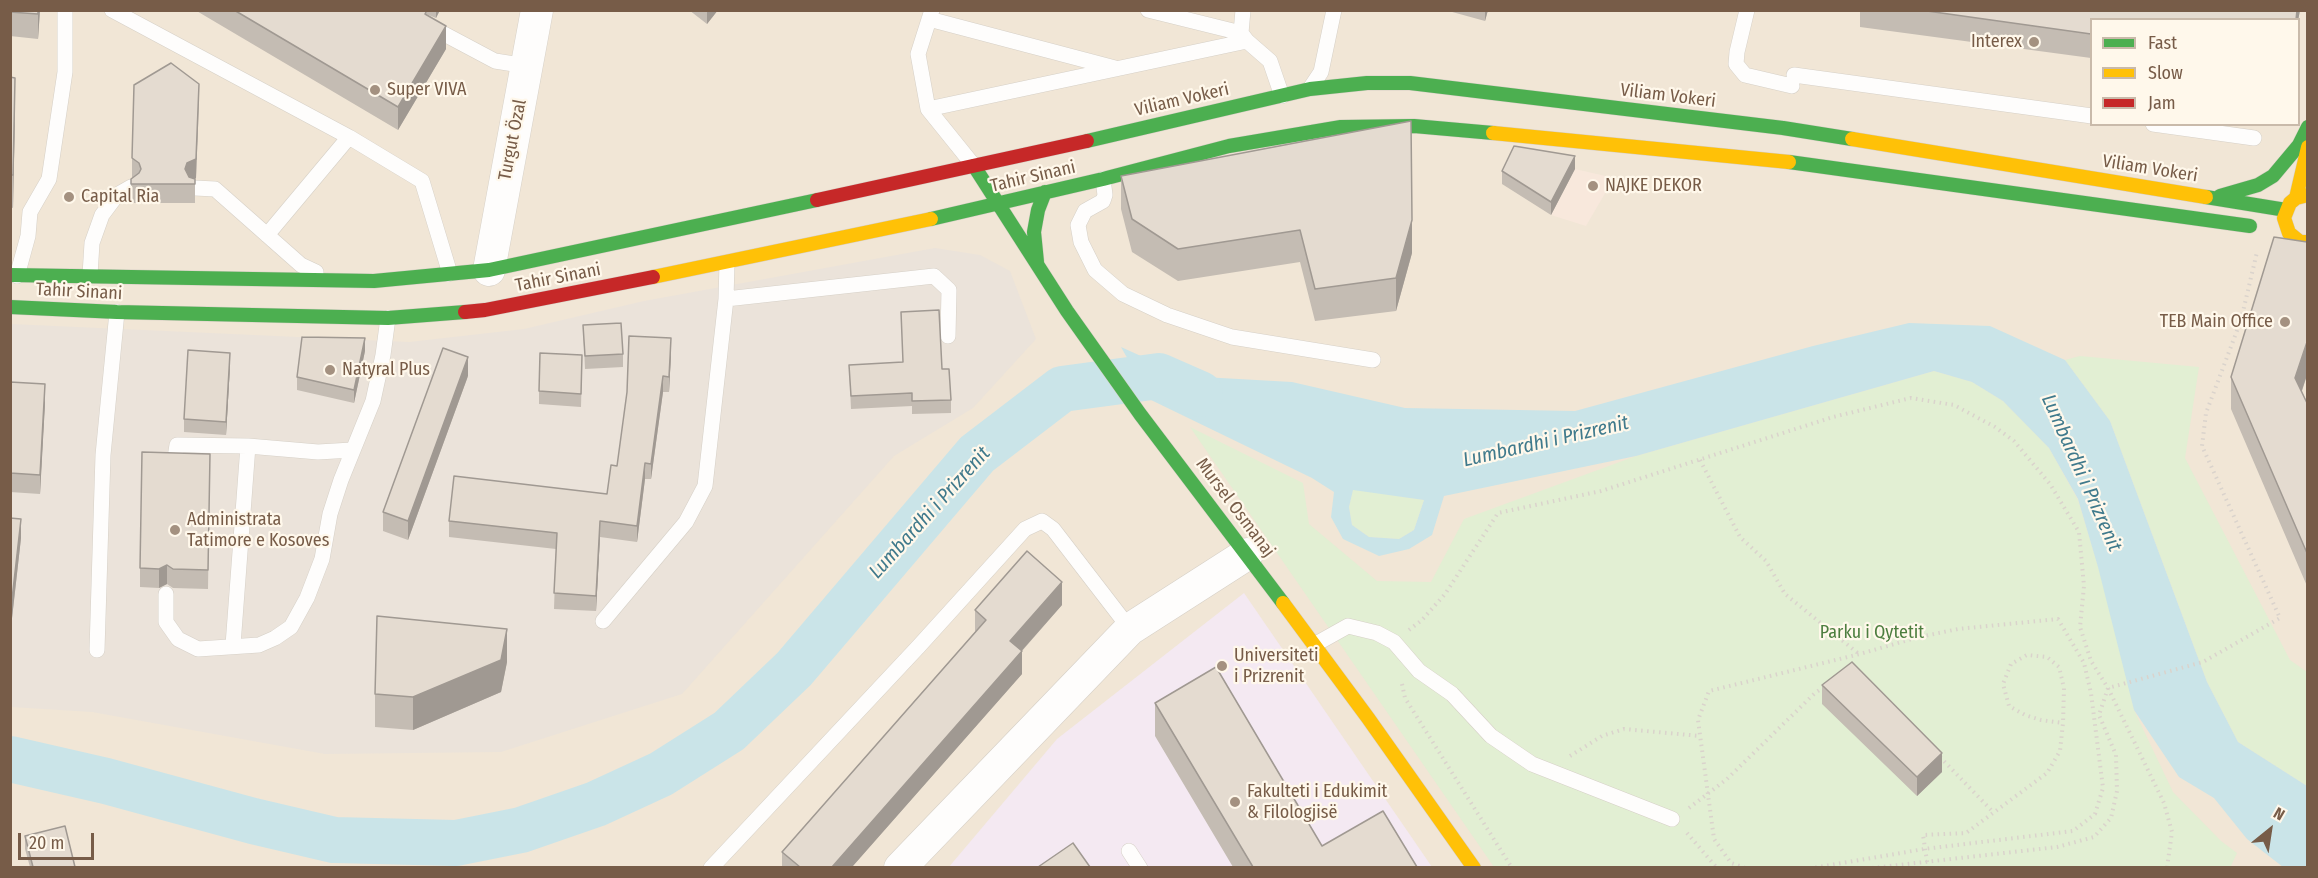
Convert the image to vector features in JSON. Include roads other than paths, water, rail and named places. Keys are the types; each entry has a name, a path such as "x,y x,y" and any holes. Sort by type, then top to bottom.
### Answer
{"main road":[{"name":"Viliam Vokeri","path":"1049,150 1310,89 1367,83 1422,85 1784,128 2286,210"},
{"path":"1103,179 1229,146 1341,127 1414,126 1784,161 2267,229 2289,233 2300,242 2307,242"},
{"path":"2214,198 2243,190 2273,176 2299,145 2307,127"},
{"path":"2289,233 2284,218 2286,210 2302,197 2307,147"},
{"name":"Tahir Sinani","path":"14,276 90,275 374,280 489,270 1049,150"},
{"name":"Mursel Osmanaj","path":"974,166 1038,262 1067,311 1140,414 1247,554 1474,867"},
{"name":"Tahir Sinani","path":"10,307 117,312 388,318 485,310 727,263 1103,179"},
{"path":"1038,262 1035,232 1038,210 1045,192"}],"street":[{"name":"Turgut Özal","path":"489,270 537,10"},
{"path":"900,867 1130,628 1247,554"}],"lane":[{"path":"14,276 28,236 30,212 49,179 65,72 65,10"},
{"path":"112,10 349,137 422,181 448,267 448,274"},
{"path":"399,10 495,61 527,66"},
{"path":"1148,10 1244,37 1270,61 1282,96"},
{"path":"1244,10 1241,22 1244,37"},
{"path":"1310,89 1321,72 1334,10"},
{"path":"1747,10 1736,64 1745,75 2090,116"},
{"path":"974,166 927,109 918,54 931,15 1118,68"},
{"path":"927,109 1118,68 1244,37"},
{"path":"2167,126 2254,138"},
{"path":"267,235 349,137"},
{"path":"1103,179 1106,195 1103,201 1085,211 1078,225 1081,242 1095,270 1123,294 1167,315 1232,337 1373,360"},
{"path":"90,275 92,243 102,215 117,195 131,187"},
{"path":"195,188 214,189 301,265 335,280"},
{"path":"603,621 686,522 705,486 726,299 727,263"},
{"path":"726,299 934,276 949,290 948,336"},
{"path":"97,650 103,455 117,312"},
{"path":"166,594 165,622 178,639 198,649 259,645 291,627 299,615 322,559 330,514 352,450 373,401 388,318"},
{"path":"174,464 177,445 248,446 318,452 352,450"},
{"path":"233,645 248,446"},
{"path":"711,867 919,646 1025,529 1042,521 1053,529 1130,628"},
{"path":"1314,645 1348,626 1377,633 1394,642 1419,671 1452,694 1491,736 1532,764 1672,819"},
{"path":"1129,851 1140,867"}],"water":[{"path":"1909,323 1990,326 2065,360 2110,421 2207,682 2238,742 2307,786 2307,867 2283,867 2247,839 2214,798 2179,777 2134,710 2098,567 2078,499 2049,448 2003,401 1972,382 1934,371 1636,456 1444,496 1432,535 1409,549 1379,556 1343,539 1331,517 1334,492 1312,478 1151,400 1121,347 1185,376 1292,382 1405,408 1575,411 1813,346","holes":["1353,490 1424,500 1414,530 1399,539 1369,537 1352,525 1349,507"]}],"waterway":[{"name":"Lumbardhi i Prizrenit","path":"10,759 106,781 253,821 334,840 456,843 521,830 596,804 661,774 729,731 794,669 977,454 1062,389 1159,376 1200,394"}],"place":[{"name":"Interex","path":"2034,42"},
{"name":"Super VIVA","path":"375,90"},
{"name":"NAJKE DEKOR","path":"1593,186"},
{"name":"Capital Ria","path":"69,197"},
{"name":"TEB Main Office","path":"2285,322"},
{"name":"Natyral Plus","path":"330,370"},
{"name":"Administrata Tatimore e Kosoves","path":"175,530"},
{"name":"Universiteti i Prizrenit","path":"1222,666"},
{"name":"Fakulteti i Edukimit & Filologjisë","path":"1235,802"}],"park label":[{"name":"Parku i Qytetit","path":"1872,633"}]}
